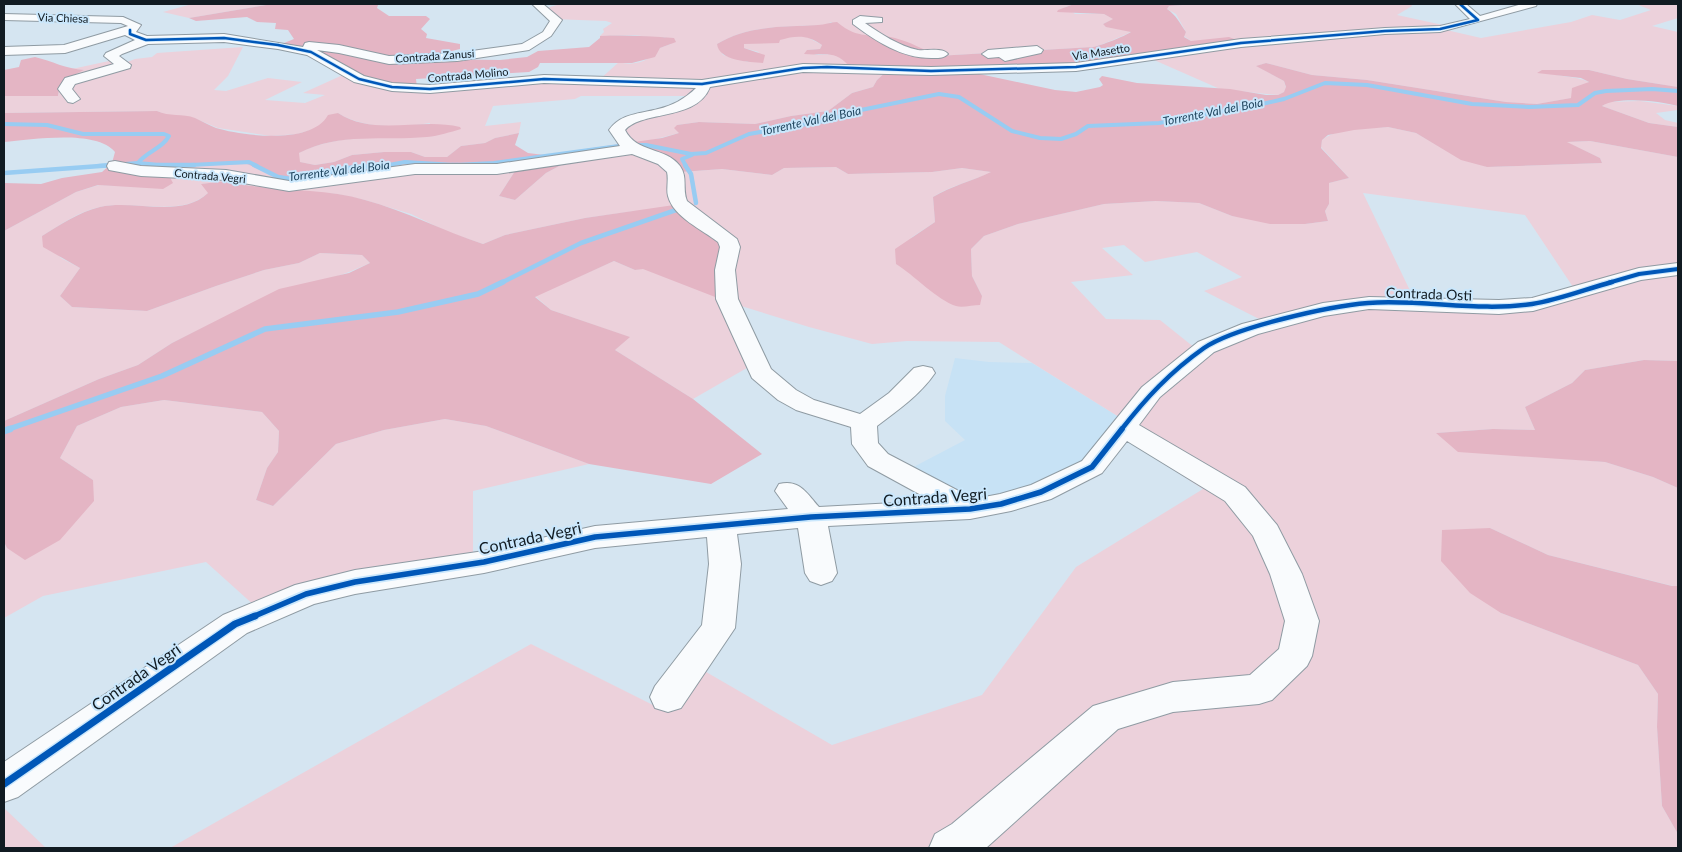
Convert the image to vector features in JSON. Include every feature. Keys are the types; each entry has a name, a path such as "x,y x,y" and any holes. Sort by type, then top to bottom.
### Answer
{"street":[{"name":"Contrada Zanusi","path":"278,45 292,44 338,49 389,60 458,56 525,47 547,34 556,20 537,4"},
{"path":"1460,4 1478,20"},
{"name":"Via Masetto","path":"702,84 803,68 958,70 1076,67 1136,56 1241,42 1385,30 1440,29 1532,4"},
{"name":"Via Chiesa","path":"4,16 127,25"},
{"path":"878,20 860,19 857,22 884,41 908,52 927,56 955,53"},
{"path":"4,51 53,45 82,45 127,25 130,34 146,40"},
{"name":"Via Chiesa","path":"99,29 127,25"},
{"name":"Contrada Molino","path":"146,40 224,38 278,45 311,52 359,80 392,87 430,89 544,79 702,84"},
{"path":"73,99 66,89 70,81 125,65 110,56 146,40"},
{"path":"958,70 1037,50 974,53"},
{"path":"702,84 703,88 699,94 681,105 667,111 627,121 620,125 617,130 629,146 670,165 677,177 677,198 684,209 727,239 730,247 725,270 727,299 762,373 787,395 805,406 864,423 898,398 922,373"},
{"name":"Contrada Vegri","path":"115,166 141,171 226,175 289,186 415,169 497,169 629,146"},
{"name":"Contrada Osti","path":"1123,427 1151,392 1206,347 1250,329 1323,310 1369,303 1499,307 1533,304 1639,274 1678,269"},
{"name":"Contrada Vegri","path":"864,423 865,444 878,460 970,509"},
{"path":"950,848 967,838 1106,717 1173,697 1259,689 1295,656 1302,621 1286,574 1266,532 1235,494 1123,427"},
{"name":"Contrada Vegri","path":"4,784 235,624 306,594 355,582 484,562 594,537 811,517 970,509 1001,504 1041,492 1092,467 1123,427"},
{"path":"788,491 811,517 821,573"},
{"path":"668,697 718,628 725,564 721,526"}],"shaded area":[{"path":"192,4 272,4 189,18 163,12"},
{"path":"272,4 378,5 377,8 389,16 426,16 430,19 421,29 427,34 426,38 460,44 460,49 418,59 500,60 527,57 538,51 589,47 600,36 674,38 676,42 660,48 655,57 632,63 540,63 538,67 529,72 416,79 417,88 380,84 319,56 279,45 294,39 288,30 275,29 276,23 257,22 247,17 196,21 189,18"},
{"path":"560,4 1076,4 1065,7 1075,14 1104,14 1114,19 1103,24 1132,31 1093,47 937,56 870,36 850,33 831,22 826,25 756,30 742,33 717,44 723,55 748,62 759,52 744,48 743,44 793,36 805,36 822,45 820,49 807,50 816,55 834,54 890,68 877,80 873,87 852,93 828,111 791,116 755,124 699,122 677,125 679,133 648,141 627,143 618,129 663,112 693,96 581,96 575,99 493,106 485,126 521,122 519,133 495,138 485,143 461,146 447,157 425,157 411,152 384,152 352,155 334,162 315,165 299,162 299,153 329,142 362,138 427,137 430,123 407,126 370,125 338,113 314,129 297,134 271,136 218,128 194,118 166,115 157,111 4,113 4,96 58,96 61,86 70,77 83,70 72,69 109,61 120,65 135,59 152,57 157,53 243,47 228,76 214,90 226,91 268,78 302,82 265,100 305,103 325,95 303,93 345,74 417,88 599,80 619,62 631,64 642,61 652,56 660,48 671,44 665,37 655,38 635,35 600,36 604,32 603,29 612,23 606,21 552,19 547,8"},
{"path":"1074,4 1196,4 1169,6 1167,9 1176,17 1186,32 1184,37 1191,41 1229,37 1242,42 1075,67 970,72 1055,90 1076,92 1100,87 1103,85 1099,79 1102,76 1137,83 1230,89 1278,95 1284,92 1286,87 1284,81 1256,66 1266,63 1312,75 1367,80 1506,102 1537,104 1571,98 1572,88 1589,82 1581,78 1537,73 1542,70 1589,70 1627,79 1678,87 1678,106 1661,102 1628,100 1602,106 1649,123 1678,127 1678,157 1590,141 1567,142 1600,158 1602,163 1487,167 1461,160 1416,133 1388,127 1354,130 1328,135 1322,140 1321,148 1349,178 1329,183 1329,204 1325,211 1328,221 1305,224 1270,224 1232,216 1199,203 1156,201 1104,204 1018,224 984,236 971,249 972,276 982,296 980,305 964,307 949,303 933,293 896,264 895,249 935,222 933,197 991,172 962,168 932,172 848,174 836,167 784,168 772,175 722,169 681,172 644,152 561,165 546,173 515,200 499,196 515,171 473,164 396,164 320,179 284,180 247,164 185,166 167,172 173,183 163,189 98,185 76,192 4,231 4,183 41,184 62,178 102,172 112,163 115,152 106,145 93,140 78,138 46,138 4,142 4,113 157,111 195,118 216,128 228,131 276,136 308,131 320,124 328,115 338,113 352,120 367,124 429,124 460,127 461,129 427,137 330,142 314,146 299,153 300,162 315,165 334,162 352,155 384,152 411,152 425,157 447,157 461,146 485,143 495,138 519,133 515,145 528,153 544,155 662,138 679,133 674,128 677,125 699,122 755,124 791,116 828,111 852,93 873,87 877,80 889,69 849,66 839,57 829,54 804,54 807,50 820,49 822,45 812,39 802,37 786,38 780,40 779,43 744,44 744,48 765,55 763,63 736,60 719,50 717,44 741,33 753,30 837,22 852,32 895,38 937,56 1093,47 1131,32 1106,27 1103,24 1113,19 1104,14 1057,12"},
{"path":"1196,4 1411,4 1412,6 1397,15 1452,27 1442,29 1481,38 1571,22 1592,15 1620,20 1651,10 1636,4 1678,4 1678,18 1652,26 1678,32 1678,87 1627,79 1589,70 1542,70 1589,82 1573,92 1572,98 1537,104 1506,102 1367,80 1312,75 1266,63 1257,66 1284,81 1286,88 1284,92 1278,95 1220,89 1145,56 1191,41 1184,36 1186,32 1176,14 1167,9 1169,6"},
{"path":"35,57 65,67 84,70 71,77 61,86 58,96 4,96 4,70 19,67 21,60"},
{"path":"1640,101 1678,106 1678,110 1656,113 1665,120 1678,123 1678,127 1649,123 1602,106 1608,102"},
{"path":"1388,127 1416,133 1442,148 1487,167 1602,163 1600,158 1566,142 1590,141 1678,157 1678,361 1644,360 1585,370 1572,383 1525,407 1535,430 1493,429 1436,433 1556,458 1605,462 1653,477 1678,488 1678,586 1548,555 1490,528 1501,613 1638,665 1658,694 1657,727 1662,806 1678,834 1678,848 170,848 531,644 653,705 701,669 832,745 982,695 1076,567 1203,489 1119,435 1127,422 999,342 907,341 872,344 728,302 759,361 693,399 615,350 629,337 551,310 535,296 614,261 635,270 643,268 635,211 585,218 505,235 483,244 448,232 411,214 365,200 337,194 267,189 226,181 202,184 209,192 198,200 185,205 157,207 114,205 92,209 70,219 42,236 61,258 80,268 60,296 72,307 147,311 264,270 299,263 320,253 362,255 370,263 233,313 172,343 138,365 99,379 4,421 4,231 76,192 99,185 128,186 185,166 247,164 284,180 320,179 396,164 473,164 515,171 499,196 515,200 546,173 561,165 644,152 682,172 722,169 772,175 784,168 836,167 848,174 932,172 962,168 992,172 955,186 933,197 935,222 912,237 897,264 916,276 929,289 982,296 972,276 971,249 984,236 1018,224 1104,204 1156,201 1199,203 1232,216 1305,224 1328,221 1325,211 1329,204 1329,183 1349,178 1321,147 1322,140 1345,130","holes":["1363,193 1525,215 1575,290 1498,305 1416,303","1124,245 1145,262 1197,252 1242,277 1204,291 1265,322 1195,348 1160,320 1106,319 1071,282 1133,275 1102,248"]},
{"path":"226,181 243,185 331,193 365,200 483,244 505,235 585,218 681,204 728,235 728,302 643,269 635,270 614,261 535,297 551,310 630,337 615,350 693,399 762,454 711,484 589,464 486,426 445,419 384,430 336,444 273,506 256,500 267,468 278,452 279,431 262,412 164,400 121,407 77,426 60,458 93,480 94,501 60,540 25,560 7,548 4,542 4,421 99,379 138,365 172,343 279,289 349,273 370,263 362,255 320,253 299,263 264,270 147,311 72,307 60,296 80,268 43,247 42,236 70,219 92,209 113,205 171,207 185,205 197,201 208,193 201,184"},
{"path":"955,358 989,362 1032,363 1127,422 1084,468 960,514 904,472 965,440 945,421 945,396"},
{"path":"1644,360 1678,361 1678,488 1653,477 1605,462 1458,452 1436,433 1493,429 1535,430 1525,407 1572,383 1585,370"},
{"path":"164,400 262,412 279,431 278,452 267,468 256,500 273,506 336,444 384,430 445,419 486,426 589,464 473,491 473,557 257,608 206,562 43,596 4,618 4,542 7,548 93,480 60,458 77,426 121,407"},
{"path":"1490,528 1548,555 1678,586 1678,834 1662,806 1657,727 1658,694 1638,665 1501,613 1470,593 1441,561 1442,530"},
{"path":"4,808 46,848 4,848"}],"waterway":[{"name":"Torrente Val del Boia","path":"455,165 494,163 626,145 646,145 691,154 706,153 749,134 824,121 861,110 939,94 959,97 1012,131 1040,138 1061,139 1076,134 1088,126 1159,123 1262,104 1284,99 1325,83 1367,85 1472,104 1529,107 1578,105 1595,93 1606,91 1652,89 1678,91"},
{"name":"Torrente Val del Boia","path":"4,124 47,125 83,134 164,134 169,136 138,163"},
{"path":"686,166 682,159 692,155"},
{"name":"Torrente Val del Boia","path":"190,165 249,162 257,166"},
{"name":"Torrente Val del Boia","path":"388,165 405,162 455,165"},
{"path":"97,166 138,163"},
{"name":"Torrente Val del Boia","path":"138,163 160,165"},
{"path":"4,173 114,165"},
{"name":"Torrente Val del Boia","path":"160,165 190,165"},
{"name":"Torrente Val del Boia","path":"160,165 190,165"},
{"name":"Torrente Val del Boia","path":"254,165 278,177 291,179 306,178 347,168 388,165"},
{"name":"Torrente Val del Boia","path":"384,166 388,165"},
{"path":"685,165 691,174 696,203"},
{"path":"503,282 581,243 676,210"},
{"path":"6,430 162,376 265,329 398,312 478,294 503,282"},
{"path":"4,431 10,429"}],"cycle path":[{"path":"130,30 130,34 146,40 224,38 278,45 311,52 359,79 392,87 430,89 544,79 702,84 803,68 827,67 931,71 1076,67 1241,43 1385,31 1440,29 1478,20 1460,4"},
{"path":"4,784 235,624 306,594 355,582 484,562 595,537 811,517 970,509 1001,504 1041,492 1092,467 1151,392 1206,347 1250,329 1323,310 1369,303 1499,307 1533,304 1639,274 1678,269"}]}
